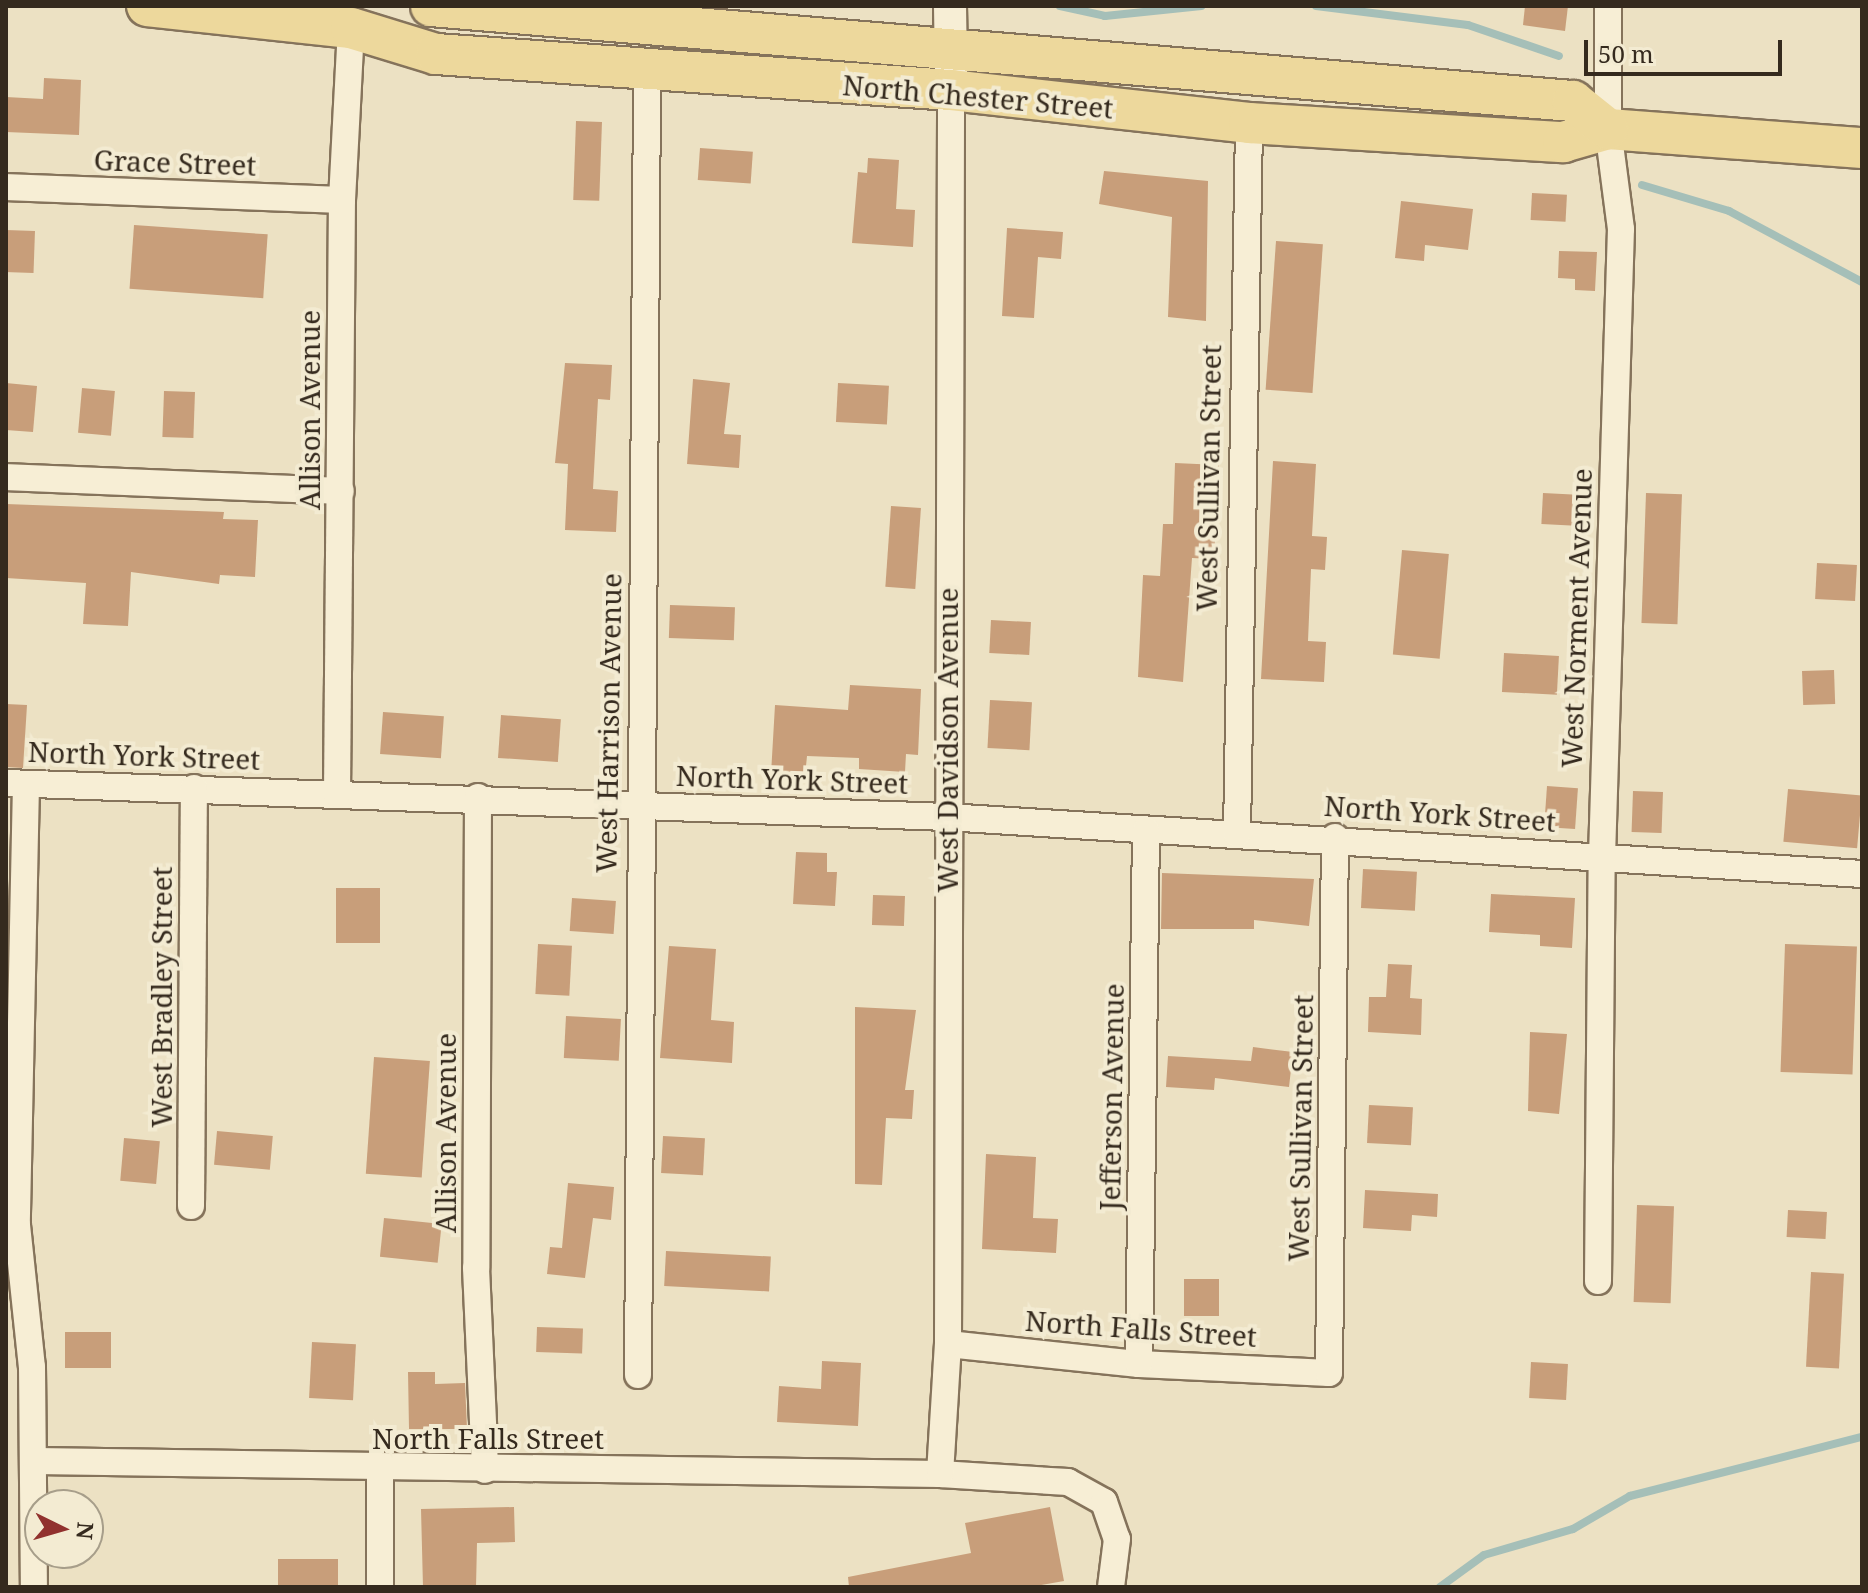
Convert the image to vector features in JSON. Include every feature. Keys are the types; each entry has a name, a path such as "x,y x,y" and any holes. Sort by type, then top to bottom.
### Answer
{"main road":[{"name":"North Chester Street","path":"147,6 351,28 436,54 647,71 951,71 1573,101 1608,129"},
{"name":"North Chester Street","path":"351,28 429,6 646,14 1249,123 1563,142 1608,129 1862,148"}],"street":[{"name":"West Davidson Avenue","path":"940,1474 948,1344 946,817 950,6"},
{"name":"West Norment Avenue","path":"1598,1281 1602,857 1621,229 1608,129 1608,6"},
{"name":"Allison Avenue","path":"337,794 342,200 351,28"},
{"name":"West Harrison Avenue","path":"638,1375 639,805 647,71"},
{"name":"West Sullivan Street","path":"1237,834 1249,123"},
{"name":"Grace Street","path":"6,187 342,200"},
{"path":"6,477 341,491"},
{"name":"North York Street","path":"16,784 478,797 946,817 1146,830 1335,837 1862,874"},
{"path":"16,784 17,1225 36,1461 34,1587"},
{"name":"West Bradley Street","path":"191,1206 194,788"},
{"name":"Allison Avenue","path":"478,797 476,1268 485,1470"},
{"name":"Jefferson Avenue","path":"1139,1364 1146,830"},
{"name":"West Sullivan Street","path":"1329,1373 1335,837"},
{"name":"North Falls Street","path":"948,1344 1139,1364 1329,1373"},
{"name":"North Falls Street","path":"36,1461 380,1470 940,1474 1068,1482 1089,1489 1104,1502 1117,1539 1111,1587"},
{"path":"380,1470 380,1587"}],"building":[{"path":"1525,6 1568,6 1565,31 1523,25"},
{"path":"44,78 81,80 79,135 6,132 6,97 43,99"},
{"path":"576,121 602,122 599,201 573,200"},
{"path":"700,148 753,152 751,184 698,180"},
{"path":"868,158 899,160 896,209 915,210 913,247 852,243 858,172 867,173"},
{"path":"1104,171 1208,181 1206,321 1168,317 1172,217 1099,204"},
{"path":"1532,193 1567,195 1566,222 1531,220"},
{"path":"1401,201 1473,209 1468,250 1425,245 1424,261 1395,258"},
{"path":"134,225 268,234 263,298 130,289"},
{"path":"1007,228 1063,232 1061,259 1038,257 1034,318 1002,316"},
{"path":"6,230 35,231 34,273 6,272"},
{"path":"1276,241 1323,244 1312,393 1266,390"},
{"path":"1559,251 1597,252 1595,291 1575,290 1575,279 1558,278"},
{"path":"565,363 612,365 610,400 598,399 593,489 618,491 616,532 565,530 568,464 555,463"},
{"path":"693,379 730,383 724,434 741,435 739,468 687,464"},
{"path":"6,383 37,386 33,432 6,430"},
{"path":"838,383 889,386 887,425 836,422"},
{"path":"82,388 115,391 111,436 78,433"},
{"path":"164,391 195,392 193,438 162,437"},
{"path":"1273,461 1316,464 1312,536 1327,537 1325,570 1311,569 1308,641 1326,642 1324,682 1261,679"},
{"path":"1175,463 1219,465 1214,559 1192,558 1183,682 1138,677 1143,575 1160,576 1163,524 1173,524"},
{"path":"1543,493 1582,495 1580,526 1541,524"},
{"path":"1646,493 1682,494 1677,624 1641,623"},
{"path":"6,504 224,512 223,519 258,520 255,577 220,575 219,584 131,572 128,626 83,624 86,583 6,578"},
{"path":"891,506 921,508 915,589 885,587"},
{"path":"1402,550 1449,554 1440,659 1393,655"},
{"path":"1817,563 1857,565 1855,601 1815,599"},
{"path":"670,605 735,607 734,640 669,638"},
{"path":"991,620 1031,622 1029,655 989,653"},
{"path":"1504,653 1559,656 1557,695 1502,692"},
{"path":"1834,670 1835,704 1803,705 1802,671"},
{"path":"850,685 921,689 918,755 906,754 905,772 859,769 859,758 807,756 805,776 771,774 775,705 848,710"},
{"path":"990,700 1032,702 1029,750 987,748"},
{"path":"6,704 27,705 23,768 6,767"},
{"path":"383,712 444,716 441,758 380,754"},
{"path":"501,715 561,719 558,762 498,758"},
{"path":"1547,786 1578,788 1575,829 1544,827"},
{"path":"1788,789 1862,795 1857,848 1783,842"},
{"path":"1633,791 1663,792 1662,833 1632,832"},
{"path":"796,852 827,853 827,872 837,872 835,906 793,904"},
{"path":"1363,869 1417,872 1415,911 1361,908"},
{"path":"1162,873 1314,879 1309,926 1254,920 1254,929 1161,929"},
{"path":"336,888 380,888 380,943 336,943"},
{"path":"1491,894 1575,898 1572,948 1540,946 1540,935 1489,932"},
{"path":"873,895 905,896 904,926 872,925"},
{"path":"572,898 616,901 614,934 570,931"},
{"path":"538,944 572,946 569,996 535,994"},
{"path":"1785,944 1857,947 1852,1074 1781,1072"},
{"path":"669,946 716,949 711,1020 734,1022 732,1063 660,1058"},
{"path":"1388,964 1412,965 1410,998 1422,999 1421,1035 1368,1032 1369,997 1386,997"},
{"path":"855,1007 916,1010 905,1090 914,1090 912,1119 886,1118 882,1185 855,1184"},
{"path":"566,1016 621,1019 619,1061 564,1058"},
{"path":"1530,1032 1567,1034 1559,1114 1528,1111"},
{"path":"1253,1047 1293,1052 1289,1087 1215,1078 1214,1090 1166,1087 1168,1056 1251,1061"},
{"path":"374,1057 430,1061 422,1178 366,1174"},
{"path":"1369,1105 1413,1107 1411,1145 1367,1143"},
{"path":"217,1131 273,1136 270,1170 214,1165"},
{"path":"663,1136 705,1138 703,1175 661,1173"},
{"path":"124,1138 160,1141 156,1184 120,1181"},
{"path":"986,1154 1036,1157 1033,1218 1058,1219 1056,1253 982,1249"},
{"path":"568,1183 614,1187 611,1220 593,1218 585,1278 547,1274 550,1247 562,1248"},
{"path":"1365,1190 1438,1194 1437,1217 1412,1215 1411,1231 1363,1228"},
{"path":"1637,1205 1674,1206 1671,1303 1634,1302"},
{"path":"1788,1210 1827,1212 1826,1239 1787,1237"},
{"path":"384,1218 442,1224 438,1263 380,1257"},
{"path":"666,1251 771,1256 769,1291 664,1286"},
{"path":"1811,1272 1844,1274 1839,1369 1806,1367"},
{"path":"1184,1279 1219,1279 1219,1316 1184,1316"},
{"path":"537,1327 583,1329 582,1354 536,1352"},
{"path":"65,1332 111,1332 111,1368 65,1368"},
{"path":"312,1342 356,1344 353,1400 309,1398"},
{"path":"822,1361 861,1363 858,1426 777,1422 779,1386 821,1389"},
{"path":"1531,1362 1568,1364 1566,1400 1529,1398"},
{"path":"408,1372 435,1372 435,1384 465,1383 467,1429 409,1429"},
{"path":"514,1507 515,1542 477,1543 476,1587 423,1587 421,1509"},
{"path":"1050,1507 1064,1581 1030,1587 849,1587 848,1577 971,1553 965,1523"},
{"path":"278,1559 338,1559 338,1587 278,1587"}],"waterway":[{"path":"1060,6 1105,16 1201,6"},
{"path":"1316,6 1468,25 1559,56"},
{"path":"1642,185 1729,211 1862,282"},
{"path":"1440,1587 1484,1555 1573,1529 1630,1496 1862,1437"}]}
